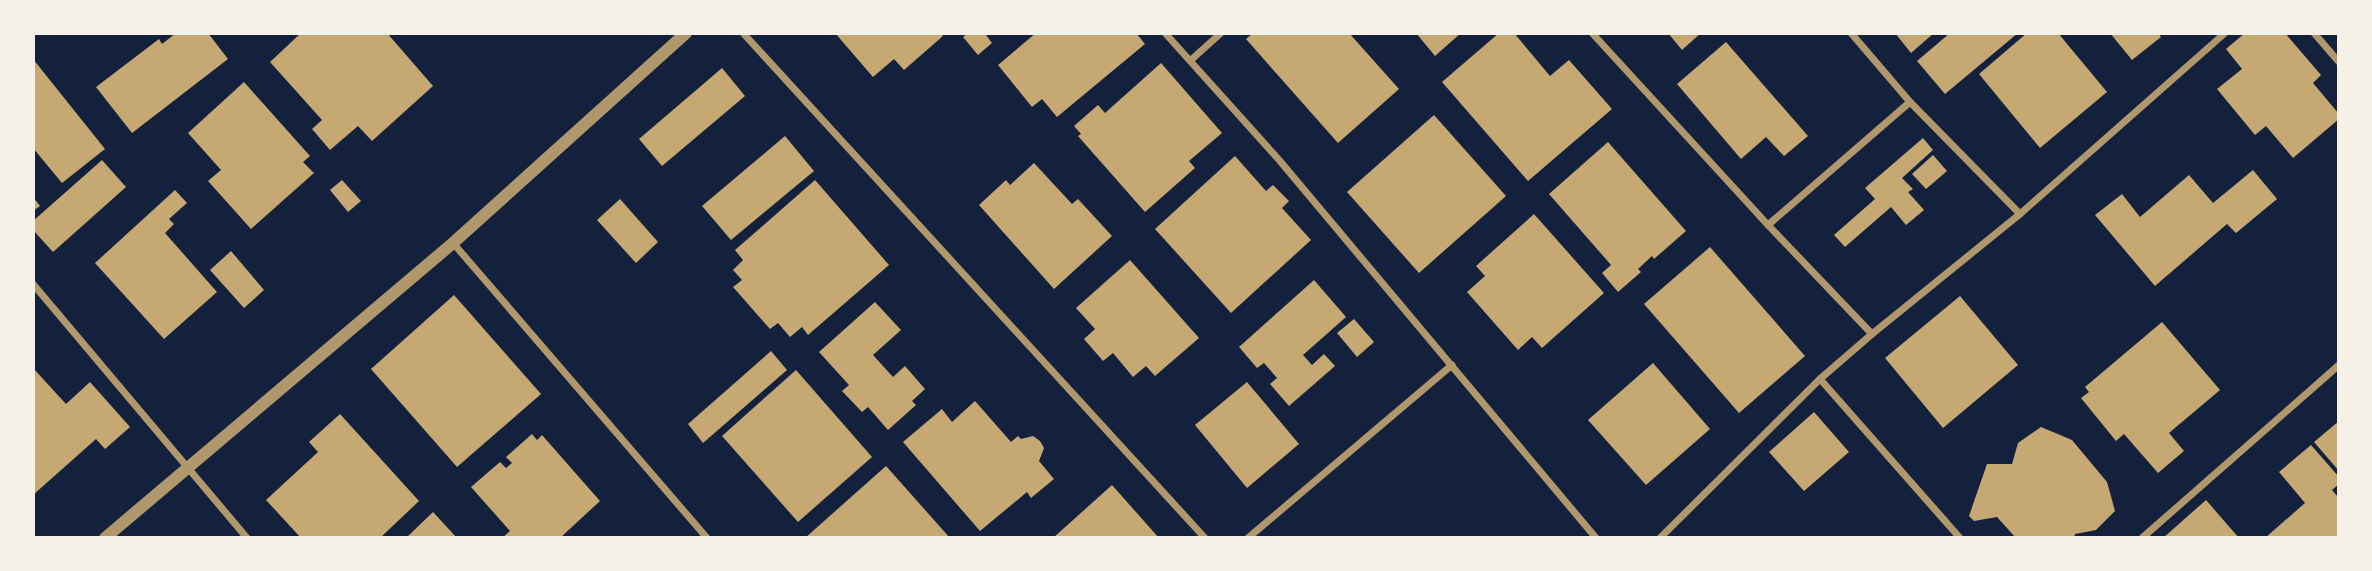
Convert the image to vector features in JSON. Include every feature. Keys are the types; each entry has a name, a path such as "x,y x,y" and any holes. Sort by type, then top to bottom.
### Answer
{"street":[{"path":"105,538 453,243 686,33"},
{"path":"743,33 1205,538"},
{"path":"1165,33 1280,161 1595,538"},
{"path":"1191,60 1221,33"},
{"path":"1592,33 1872,334"},
{"path":"1851,33 1910,102 2020,214"},
{"path":"1660,538 1820,379 2020,214 2225,33"},
{"path":"2314,33 2339,62"},
{"path":"1768,225 1910,102"},
{"path":"453,243 707,538"},
{"path":"33,284 247,538"},
{"path":"1248,538 1452,365"},
{"path":"2142,538 2339,365"},
{"path":"1820,379 1961,538"}],"building":[{"path":"176,33 208,33 228,59 132,133 96,87 159,39 162,44"},
{"path":"301,33 387,33 433,86 372,141 358,126 330,150 312,129 322,120 270,62"},
{"path":"835,33 940,33 943,36 904,70 894,59 873,77"},
{"path":"968,33 988,33 986,35 992,43 978,55 963,37"},
{"path":"1036,33 1136,33 1145,44 1057,117 1042,99 1032,107 998,65"},
{"path":"1253,33 1349,33 1399,89 1338,143 1246,39"},
{"path":"1416,33 1461,33 1435,56"},
{"path":"1499,33 1514,33 1550,76 1569,60 1612,109 1528,181 1442,82"},
{"path":"1668,33 1701,33 1682,50"},
{"path":"1895,33 1934,33 1911,53"},
{"path":"1950,33 2018,33 1945,94 1917,61"},
{"path":"2027,33 2058,33 2107,92 2040,148 1979,74"},
{"path":"2110,33 2158,33 2161,37 2132,60"},
{"path":"2245,33 2285,33 2321,75 2313,83 2339,114 2339,119 2293,158 2266,126 2255,135 2217,89 2242,69 2226,49"},
{"path":"1726,42 1808,136 1784,156 1766,137 1741,159 1677,84"},
{"path":"33,59 105,149 62,183 33,148"},
{"path":"1161,63 1222,133 1189,161 1195,168 1145,212 1078,136 1081,134 1074,126 1098,105 1105,113"},
{"path":"722,68 745,96 662,166 639,139"},
{"path":"244,82 310,156 303,162 314,173 251,229 208,181 221,170 188,133"},
{"path":"1434,115 1506,196 1419,273 1347,192"},
{"path":"785,136 814,171 731,240 702,206"},
{"path":"1923,138 1933,150 1902,178 1913,189 1908,192 1924,210 1906,225 1891,207 1845,247 1834,235 1875,199 1865,188"},
{"path":"1608,142 1686,231 1654,259 1652,256 1638,269 1641,272 1618,292 1602,273 1611,265 1549,194"},
{"path":"1933,155 1947,171 1926,189 1912,174"},
{"path":"1235,156 1266,191 1273,185 1289,201 1282,208 1311,240 1231,313 1155,229"},
{"path":"102,160 126,187 53,252 33,230 33,221"},
{"path":"1034,163 1072,204 1078,199 1112,236 1054,289 979,205 1006,180 1010,185"},
{"path":"2253,170 2277,199 2236,233 2227,224 2155,286 2095,215 2122,194 2140,217 2189,175 2213,203"},
{"path":"342,180 361,201 348,212 330,190"},
{"path":"815,180 889,265 808,335 802,327 790,337 778,323 770,329 733,287 742,280 733,270 743,260 735,250"},
{"path":"175,190 187,203 169,219 174,224 165,233 217,292 164,339 95,263"},
{"path":"33,197 40,206 33,211"},
{"path":"620,199 658,242 636,263 597,220"},
{"path":"1534,214 1604,293 1542,348 1532,337 1518,350 1467,292 1485,276 1476,266"},
{"path":"1710,247 1805,356 1739,413 1644,304"},
{"path":"231,251 264,290 244,308 210,270"},
{"path":"1130,260 1199,338 1155,376 1146,366 1133,377 1113,353 1103,361 1084,339 1095,329 1076,308"},
{"path":"1314,280 1346,317 1303,355 1312,365 1324,354 1335,366 1289,406 1270,384 1277,378 1264,363 1257,368 1239,347"},
{"path":"454,295 541,394 457,467 371,369"},
{"path":"1960,296 2018,365 1943,428 1885,358"},
{"path":"875,302 901,330 873,355 893,377 905,366 925,389 912,401 916,405 888,430 868,407 862,412 842,391 849,385 819,352"},
{"path":"1354,319 1374,342 1357,357 1337,333"},
{"path":"2162,322 2220,390 2169,433 2184,451 2158,473 2124,434 2116,441 2081,398 2089,392 2085,387"},
{"path":"771,351 787,370 703,443 688,424"},
{"path":"1653,363 1710,429 1646,485 1588,420"},
{"path":"33,368 66,404 90,382 130,427 105,449 96,439 33,495"},
{"path":"796,370 872,457 798,522 722,436"},
{"path":"1247,382 1299,444 1247,488 1195,425"},
{"path":"975,401 1011,442 1018,436 1021,439 1033,436 1040,441 1044,448 1039,461 1054,479 1031,498 1027,492 980,531 903,442 942,409 952,422"},
{"path":"1814,412 1849,452 1804,491 1769,452"},
{"path":"340,414 419,501 380,538 301,538 266,500 318,452 309,442"},
{"path":"2339,421 2339,471 2314,442"},
{"path":"2041,427 2072,440 2107,482 2115,511 2096,530 2075,534 2074,538 2016,538 1997,517 1974,521 1969,516 1987,464 2012,464 2018,443"},
{"path":"532,434 537,440 542,435 600,501 560,538 502,538 510,531 471,487 500,462 506,468 512,463 506,457"},
{"path":"2311,445 2339,477 2339,484 2332,490 2339,498 2339,538 2265,538 2305,503 2279,472"},
{"path":"886,466 950,538 805,538"},
{"path":"1112,485 1159,538 1053,538"},
{"path":"2206,500 2239,538 2163,538"},
{"path":"433,512 457,538 406,538"}]}
